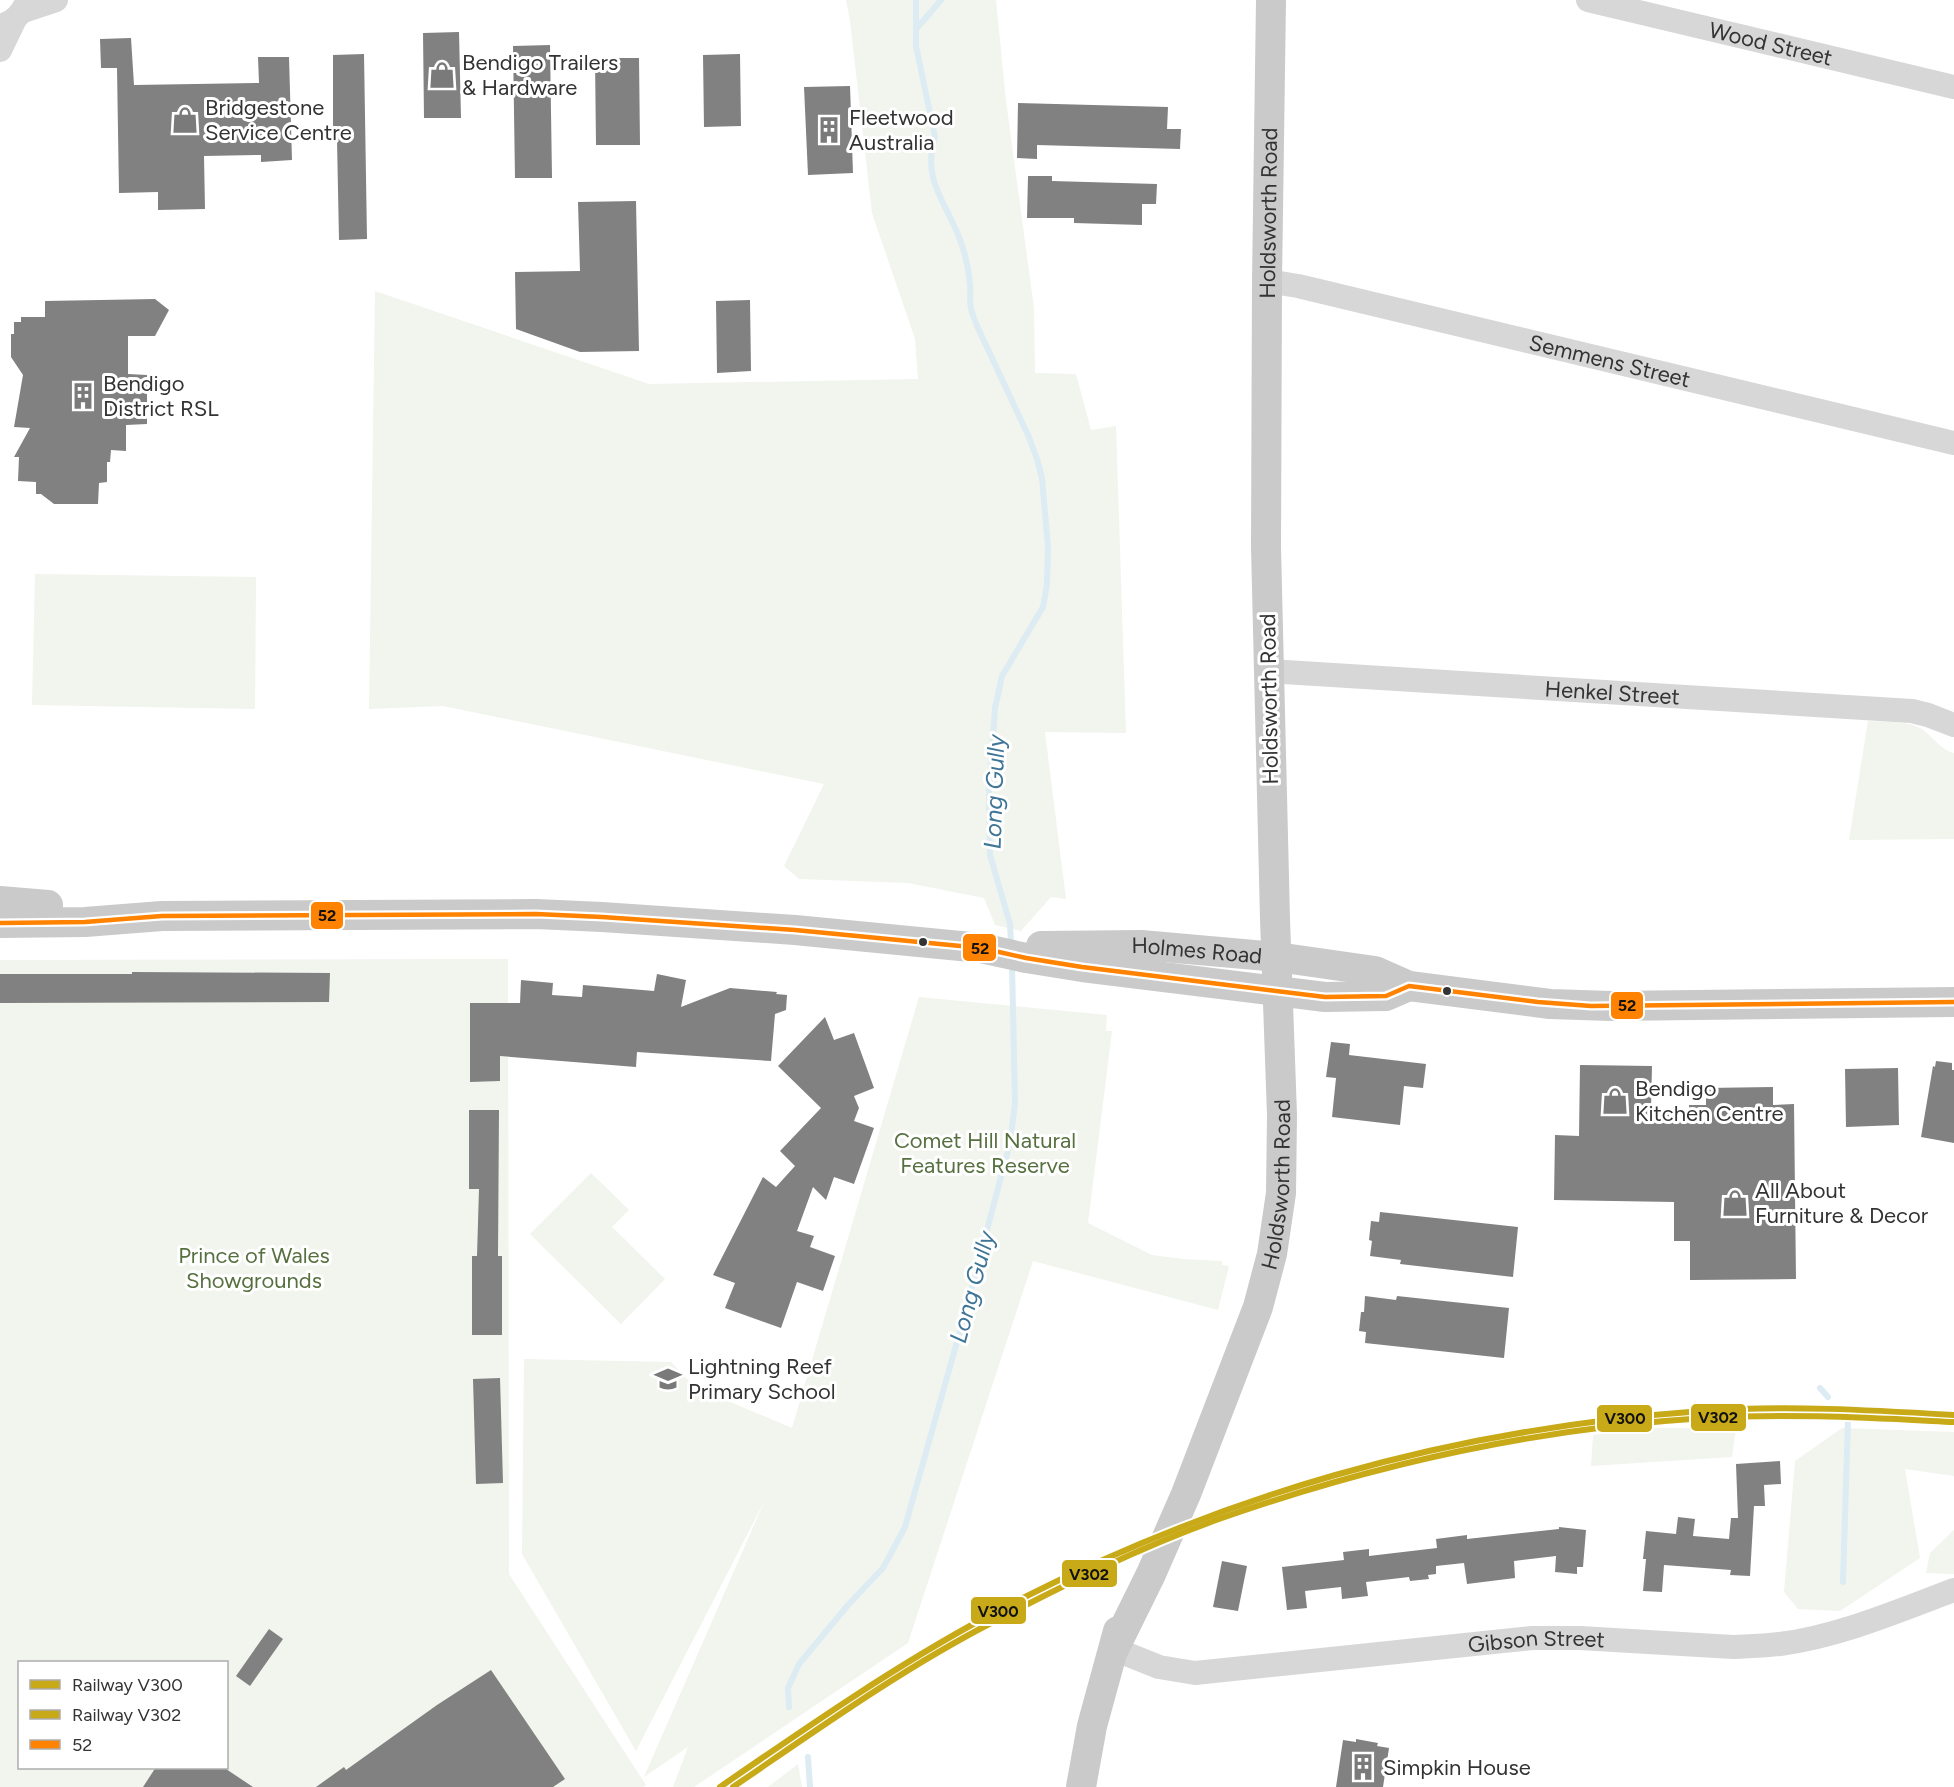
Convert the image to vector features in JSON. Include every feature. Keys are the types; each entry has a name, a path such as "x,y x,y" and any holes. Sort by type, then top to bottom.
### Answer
{"main road":[{"name":"Holdsworth Road","path":"1081,1787 1092,1726 1114,1649 1151,1574 1186,1494 1258,1307 1268,1272 1281,1193 1282,1115 1268,671 1266,449 1271,0"},
{"name":"Holmes Road","path":"0,902 103,908 162,916"},
{"name":"Holmes Road","path":"0,923 85,922 162,916 536,914 664,920 795,930 1007,951 1325,997 1386,996 1409,986"},
{"name":"Holmes Road","path":"1007,951 1141,945 1277,957 1376,971 1409,986 1544,1003 1591,1006 1954,1002"}],"street":[{"path":"0,50 17,14 56,0"},
{"name":"Wood Street","path":"1588,0 1954,87"},
{"name":"Semmens Street","path":"1267,280 1954,443"},
{"name":"Henkel Street","path":"1268,671 1912,711 1954,725"},
{"name":"Gibson Street","path":"1114,1649 1159,1667 1195,1673 1532,1638 1580,1638 1733,1647 1758,1646 1782,1644 1831,1633 1954,1590"}],"green space":[{"path":"846,0 996,0 1006,101 1034,308 1035,373 1076,374 1091,430 1116,426 1126,733 1045,732 1066,899 1051,897 1021,931 995,925 984,898 908,883 799,879 784,866 824,784 443,706 369,709 375,291 649,384 918,379 915,339 872,213"},
{"path":"35,574 256,577 255,709 32,705"},
{"path":"1868,721 1914,725 1944,749 1954,753 1954,839 1849,840"},
{"name":"Prince of Wales Showgrounds","path":"508,959 509,1574 646,1785 643,1787 0,1787 0,960"},
{"name":"Comet Hill Natural Features Reserve","path":"919,997 1107,1015 1106,1031 1112,1031 1088,1223 1152,1255 1222,1261 1222,1265 1229,1266 1218,1310 1033,1261 908,1643 694,1787 673,1787 688,1747 644,1777 765,1500 636,1751 522,1554 524,1359 671,1362 695,1387 792,1428"},
{"path":"591,1173 629,1210 612,1227 665,1279 621,1324 530,1234"},
{"path":"1652,1428 1736,1428 1732,1457 1591,1466 1593,1435"},
{"path":"1842,1428 1954,1432 1954,1476 1905,1469 1920,1558 1840,1611 1798,1609 1784,1592 1795,1461"},
{"path":"1954,1530 1954,1574 1926,1573 1930,1553"},
{"path":"798,1764 802,1787 768,1787"}],"building":[{"name":"Bendigo Trailers & Hardware","path":"459,32 461,118 424,118 423,33"},
{"name":"Bridgestone Service Centre","path":"131,38 134,85 259,83 258,57 289,57 292,160 261,162 261,155 204,156 205,209 158,210 158,192 119,193 117,68 101,68 100,39"},
{"path":"550,45 552,178 515,178 513,46"},
{"path":"364,54 367,239 339,240 337,140 333,140 333,55"},
{"path":"740,54 741,126 704,127 703,55"},
{"path":"595,58 639,58 640,145 596,145"},
{"name":"Fleetwood Australia","path":"850,86 853,173 808,175 804,87"},
{"path":"1018,103 1168,107 1167,129 1181,129 1180,149 1037,145 1037,159 1017,158"},
{"path":"1028,176 1052,176 1052,181 1157,184 1156,204 1142,204 1142,225 1074,223 1074,218 1027,218"},
{"path":"636,201 639,351 580,352 516,329 515,272 580,271 578,202"},
{"name":"Bendigo District RSL","path":"155,299 169,310 155,336 128,336 128,374 147,375 147,424 126,425 126,451 111,450 110,462 107,462 107,482 99,483 98,504 54,504 41,494 36,494 36,482 18,481 19,457 14,457 30,428 14,427 23,375 11,357 11,334 14,334 14,322 21,322 21,317 45,317 45,301"},
{"path":"750,300 751,371 717,373 716,301"},
{"path":"132,972 330,973 329,1002 0,1003 0,974 132,974"},
{"path":"657,974 686,980 681,1007 730,988 787,995 786,1010 775,1014 771,1061 637,1052 636,1067 500,1056 500,1081 470,1082 470,1003 520,1003 521,980 553,983 552,995 582,997 583,985 654,991"},
{"path":"825,1017 834,1040 854,1033 874,1088 854,1096 859,1108 854,1121 874,1128 854,1184 834,1177 826,1200 813,1187 797,1231 814,1236 810,1247 835,1256 823,1291 797,1282 781,1328 725,1308 735,1283 713,1275 763,1177 776,1187 795,1166 780,1151 821,1108 778,1066"},
{"path":"1331,1042 1350,1044 1349,1055 1426,1064 1423,1088 1404,1086 1400,1125 1332,1117 1336,1078 1326,1077"},
{"path":"1936,1061 1952,1063 1952,1070 1954,1070 1954,1143 1921,1137 1933,1066 1935,1067"},
{"name":"All About Furniture & Decor","path":"1580,1065 1652,1066 1651,1110 1689,1110 1689,1105 1706,1105 1706,1088 1773,1087 1773,1105 1794,1104 1796,1279 1690,1280 1690,1241 1674,1241 1674,1202 1554,1200 1555,1135 1579,1136"},
{"path":"1898,1068 1899,1125 1846,1127 1845,1069"},
{"path":"469,1110 499,1110 498,1256 502,1256 502,1335 472,1335 472,1256 477,1256 479,1189 469,1189"},
{"path":"1380,1212 1518,1227 1513,1277 1400,1264 1401,1260 1370,1256 1371,1221 1379,1222"},
{"path":"1365,1296 1396,1300 1397,1296 1509,1308 1504,1358 1365,1343 1366,1332 1359,1331"},
{"path":"500,1378 503,1483 476,1484 473,1379"},
{"path":"1780,1461 1781,1484 1764,1485 1765,1506 1754,1506 1750,1576 1730,1575 1731,1570 1664,1565 1662,1592 1643,1591 1646,1531 1676,1534 1678,1517 1695,1519 1693,1536 1729,1539 1731,1518 1738,1518 1736,1464"},
{"path":"1559,1527 1586,1530 1583,1567 1577,1567 1577,1574 1555,1572 1556,1556 1514,1561 1515,1578 1467,1584 1464,1563 1436,1566 1436,1574 1428,1575 1429,1579 1410,1581 1409,1577 1366,1582 1368,1596 1342,1599 1341,1587 1305,1591 1307,1608 1287,1610 1282,1567 1344,1560 1343,1552 1369,1549 1369,1556 1437,1548 1436,1539 1467,1535 1467,1539 1559,1529"},
{"path":"1222,1561 1247,1566 1238,1611 1213,1607"},
{"path":"269,1629 283,1639 250,1686 236,1676"},
{"path":"491,1670 565,1779 553,1787 316,1787 344,1767 346,1770 437,1705"},
{"name":"Simpkin House","path":"1356,1739 1378,1743 1377,1746 1389,1748 1383,1787 1336,1787 1343,1740 1356,1742"},
{"path":"155,1769 226,1769 253,1787 143,1787"}],"waterway":[{"name":"Long Gully","path":"916,0 916,46 935,137 931,154 935,183 964,252 969,276 970,305 977,326 1028,435 1042,478 1048,547 1047,584 1043,607 1002,676 995,708 989,792 990,855 1010,924 1011,945"},
{"path":"917,28 941,0"},
{"name":"Long Gully","path":"789,1707 788,1688 799,1664 848,1605 883,1568 905,1527 1010,1143 1015,1103 1012,964"},
{"path":"1820,1388 1828,1397"},
{"path":"1843,1582 1848,1419"},
{"name":"Long Gully","path":"808,1757 810,1787"}],"rail line":[{"name":"V300","path":"720,1787 885,1676 988,1616 1073,1573 1159,1536 1246,1503 1334,1475 1424,1452 1515,1434 1608,1420 1702,1411 1765,1408 1954,1415"},
{"name":"V302","path":"733,1787 926,1659 1048,1594 1132,1554 1190,1530 1338,1481 1520,1440 1643,1423 1767,1416 1954,1422"}],"transit line":[{"name":"52","path":"0,923 85,922 162,916 536,914 795,930 981,948 1082,967 1325,997 1386,996 1409,986 1538,1002 1591,1006 1954,1002"}],"place":[{"name":"Bendigo Trailers & Hardware","path":"442,75"},
{"name":"Bridgestone Service Centre","path":"185,120"},
{"name":"Fleetwood Australia","path":"829,130"},
{"name":"Bendigo District RSL","path":"83,396"},
{"name":"Bendigo Kitchen Centre","path":"1615,1101"},
{"name":"All About Furniture & Decor","path":"1735,1203"},
{"name":"Lightning Reef Primary School","path":"668,1379"},
{"name":"Simpkin House","path":"1363,1767"}]}
